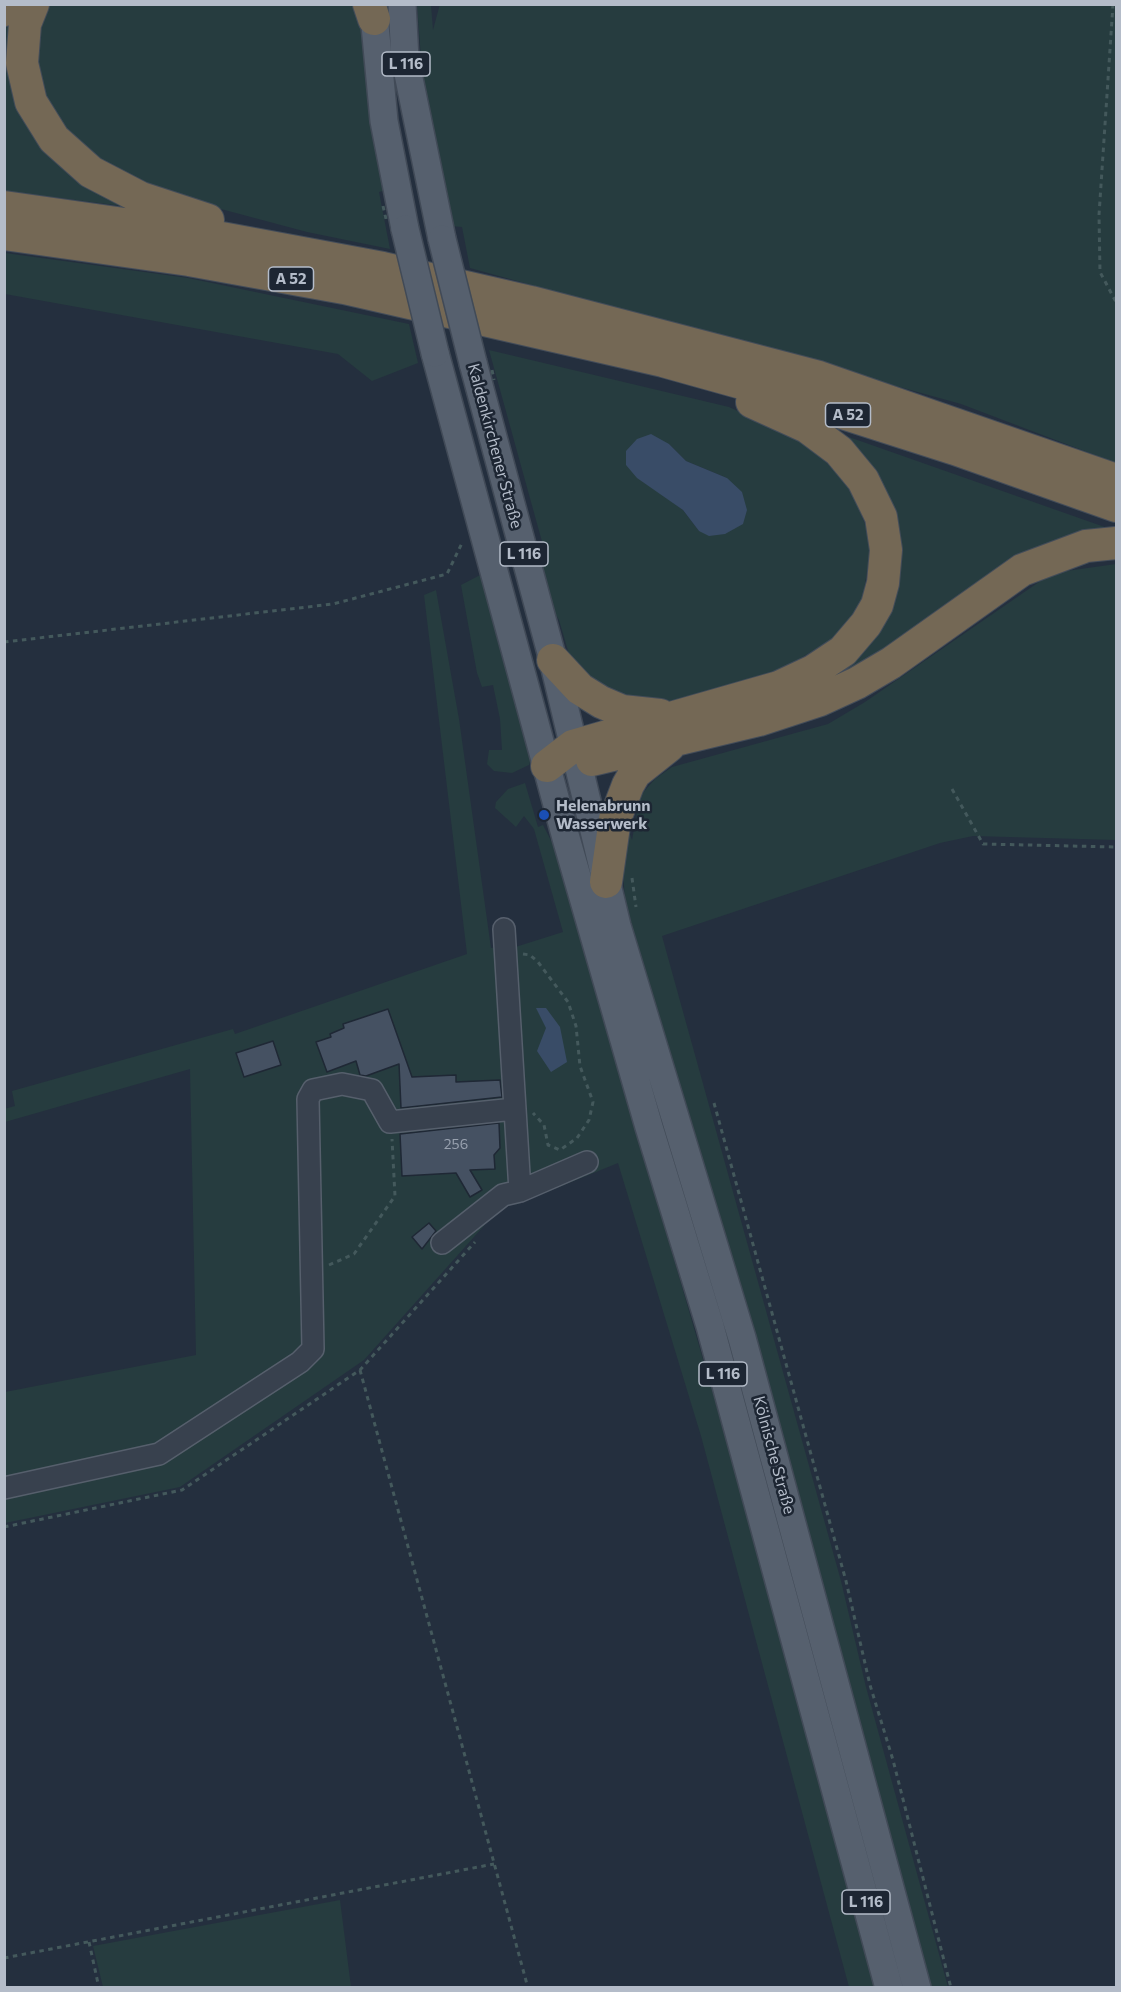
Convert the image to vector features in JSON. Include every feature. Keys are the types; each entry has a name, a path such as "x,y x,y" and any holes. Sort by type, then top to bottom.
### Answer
{"highway":[{"path":"4,10 7,4"},
{"path":"33,4 25,24 22,45 22,63 28,93 43,124 54,139 91,172 141,198 183,212 383,268"},
{"name":"A 52","path":"4,207 216,237 383,268 669,336 819,377 1116,480"},
{"name":"A 52","path":"4,234 189,260 344,288 663,361 799,399 955,449 1116,506"},
{"path":"575,340 766,407 807,427 840,451 863,480 881,517 886,550 880,594 866,624 843,651 813,671 681,727 667,747 640,768 628,785 615,819 606,882"},
{"path":"566,758 681,727 820,700 857,683 891,663 1022,570 1086,546 1116,543"},
{"path":"552,660 580,689 622,711 681,727"}],"main road":[{"name":"Kaldenkirchener Straße","path":"402,4 405,59 442,239 552,660 566,758 604,922"},
{"name":"Kaldenkirchener Straße","path":"372,9 384,120 405,229 435,353 606,882 604,922"},
{"name":"Kölnische Straße","path":"604,922 649,1127 710,1326 889,1988"},
{"name":"Kölnische Straße","path":"604,922 742,1338 917,1988"}],"lane":[{"path":"504,929 520,1191"},
{"path":"4,1488 159,1454 300,1362 313,1349 308,1099 313,1090 342,1084 372,1090 390,1122 514,1109"},
{"path":"442,1243 502,1195 520,1191 587,1162"}],"path":[{"path":"1113,4 1099,214 1100,272 1116,302"},
{"path":"4,642 333,604 447,574 467,534"},
{"path":"952,789 983,844 1116,847"},
{"path":"506,952 530,955 534,958 568,1002 576,1026 580,1066 593,1102 590,1120 577,1138 560,1150 551,1147 546,1142 546,1130 539,1117 524,1108 514,1109"},
{"path":"714,1103 834,1536 870,1685 893,1760 951,1988"},
{"path":"311,1273 354,1254 395,1196 390,1122"},
{"path":"4,1527 182,1490 360,1370 482,1234"},
{"path":"360,1370 528,1988"},
{"path":"4,1958 494,1864"},
{"path":"89,1942 99,1988"}],"green space":[{"path":"440,4 1116,5 1116,463 961,404 470,268 462,227 451,226 429,119 421,58 417,5 431,5 433,30"},
{"path":"17,5 25,104 146,209 5,191 4,30"},
{"path":"49,5 358,5 387,190 379,192 390,249 307,232 191,201 157,189 100,161 56,121 39,84 36,48 42,19"},
{"path":"5,253 188,278 409,324 418,363 372,381 338,354 5,294"},
{"path":"489,350 729,407 805,442 850,485 872,543 861,607 840,635 782,669 696,697 653,705 624,704 576,678 559,620 544,594 536,559 546,556","holes":["669,444 686,461 727,478 699,531 683,510 662,494"]},
{"path":"829,430 1116,531 811,692 894,546"},
{"path":"1116,564 1116,840 973,836 940,843 662,936 841,1581 866,1687 948,1987 930,1987 626,916 622,857 623,814 632,840 640,796 655,779 672,767 828,724 865,702 1052,573"},
{"path":"484,573 533,754 529,765 512,773 494,771 487,764 489,750 502,750 500,719 493,685 482,687 477,673 461,585"},
{"path":"436,590 459,719 491,948 503,946 513,1183 507,1200 364,1360 180,1487 5,1523 5,1392 196,1355 190,1069 5,1122 4,1109 15,1106 12,1091 233,1029 235,1034 467,954 424,595"},
{"path":"525,783 538,827 543,825 561,860 578,928 776,1611 879,1987 849,1987 701,1436 618,1163 515,1205 527,1195 536,1176 521,1167 509,949 563,932 534,829 524,816 516,827 495,808 496,802 508,789"},
{"path":"340,1900 351,1987 103,1987 93,1946"}],"water":[{"path":"651,434 669,444 686,461 727,478 742,492 747,510 743,524 725,534 709,536 699,531 683,510 637,478 626,465 626,451 637,439"},
{"path":"536,1008 546,1008 560,1027 567,1062 551,1072 537,1051 546,1028"}],"building":[{"path":"388,1009 412,1077 456,1075 456,1082 500,1080 502,1097 401,1108 399,1064 366,1076 360,1075 356,1061 327,1072 316,1042 331,1037 330,1034 344,1028 343,1024"},
{"path":"273,1041 281,1065 244,1077 236,1053"},
{"path":"499,1123 500,1148 494,1155 495,1169 470,1170 482,1190 470,1197 456,1173 402,1176 400,1134"},
{"path":"429,1223 436,1231 422,1249 412,1237"}],"place":[{"name":"Helenabrunn Wasserwerk","path":"544,815"}]}
